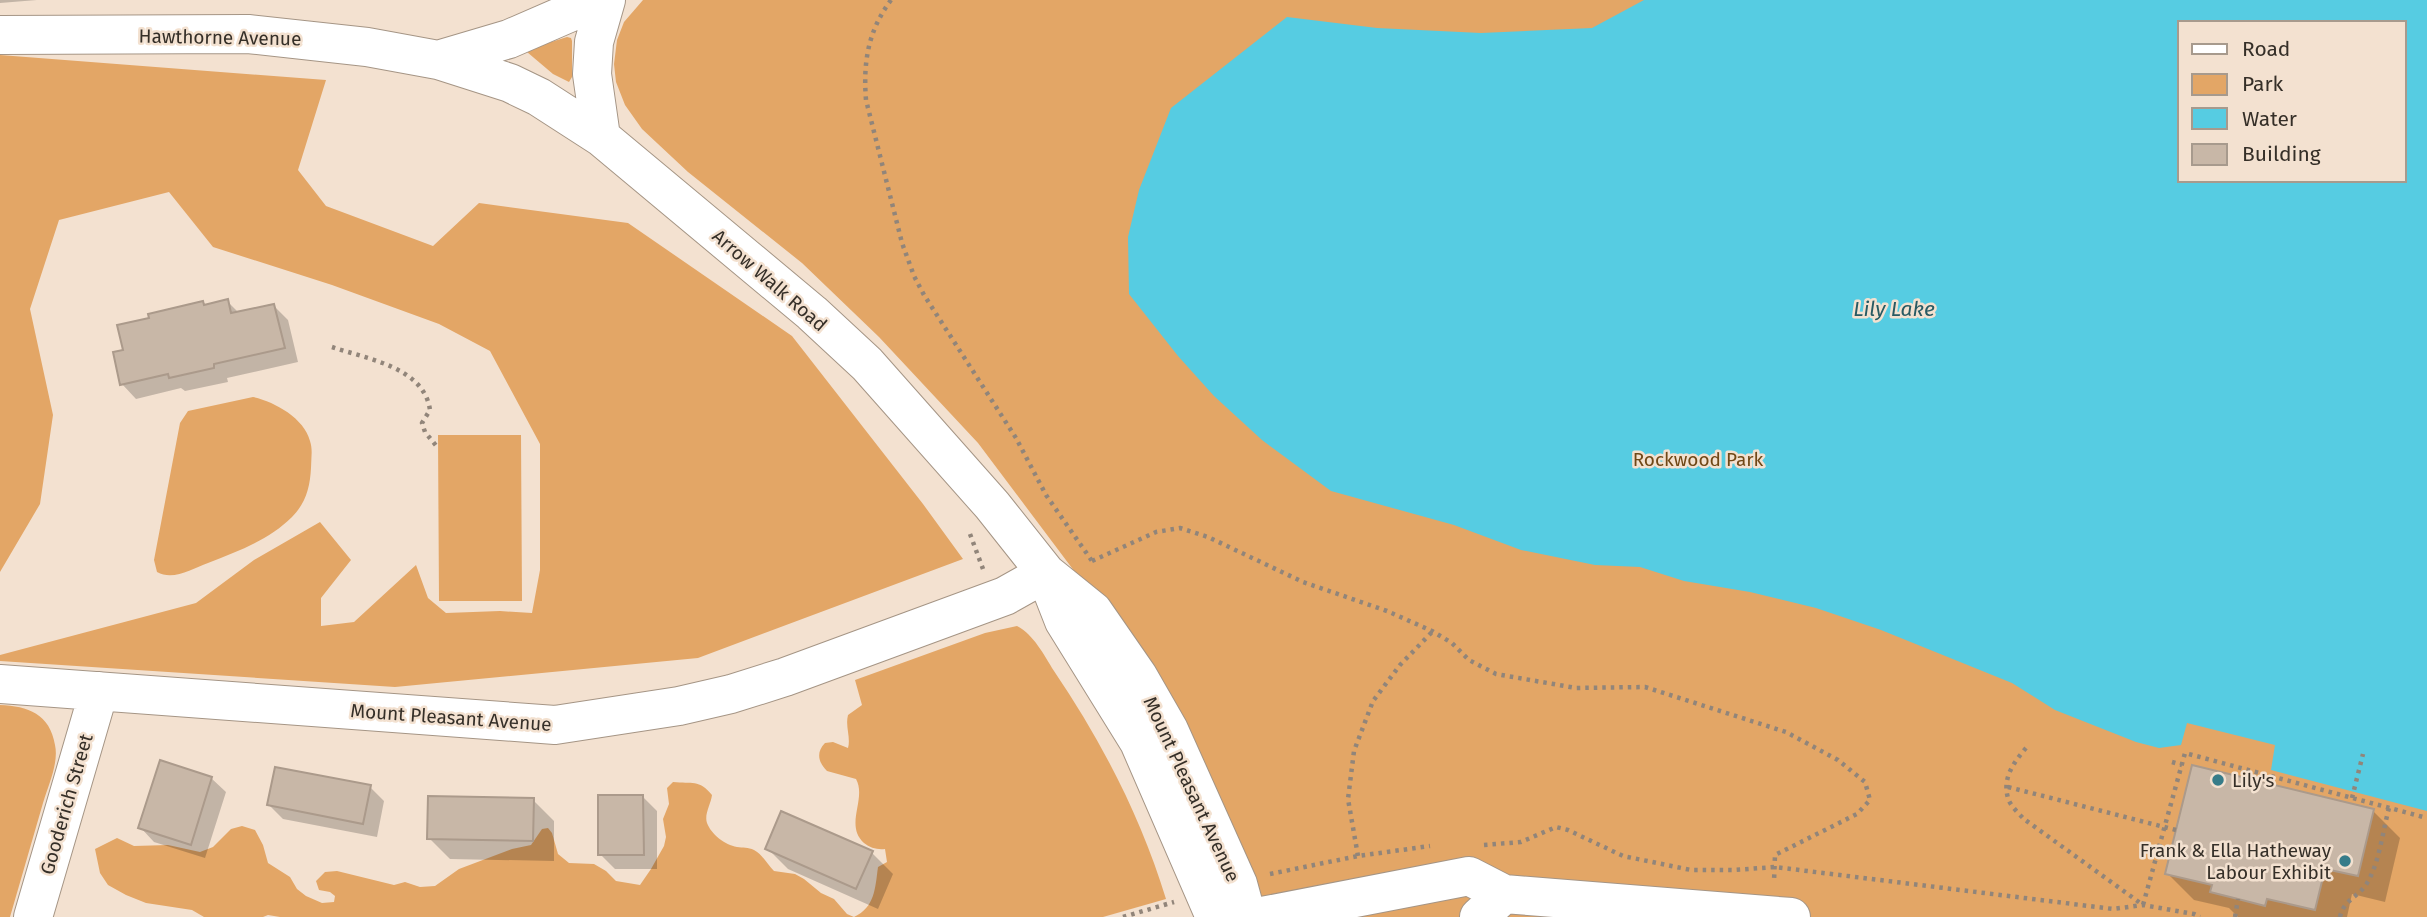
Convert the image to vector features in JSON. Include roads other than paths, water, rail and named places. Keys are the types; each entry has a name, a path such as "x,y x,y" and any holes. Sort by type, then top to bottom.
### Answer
{"street":[{"path":"438,60 509,39 599,0"},
{"path":"601,136 592,74 594,43 606,0"},
{"name":"Hawthorne Avenue","path":"0,35 248,34 367,47 438,60"},
{"name":"Arrow Walk Road","path":"438,60 510,83 539,96 601,136 812,313 867,364 975,485 1046,573"},
{"name":"Mount Pleasant Avenue","path":"0,684 555,725 679,706 752,687 1005,596 1046,573"},
{"name":"Mount Pleasant Avenue","path":"1046,573 1064,621 1139,742 1215,917"},
{"name":"Mount Pleasant Avenue","path":"1046,573 1093,611 1138,676 1169,730 1238,884 1247,917"},
{"name":"Gooderich Street","path":"33,917 99,691"},
{"path":"1257,917 1469,876 1516,906 1764,916"}],"water":[{"name":"Lily Lake","path":"1644,0 2427,0 2427,811 2271,770 2275,745 2187,723 2181,745 2159,748 2136,742 2055,710 2012,683 1881,630 1816,608 1750,592 1684,581 1640,567 1595,565 1521,550 1454,525 1331,491 1262,440 1214,396 1129,294 1128,237 1139,190 1171,108 1287,17 1377,28 1481,33 1592,28"}],"place":[{"name":"Lily's","path":"2218,780"},
{"name":"Frank & Ella Hatheway Labour Exhibit","path":"2345,861"}],"park label":[{"name":"Rockwood Park","path":"1698,459"}]}
